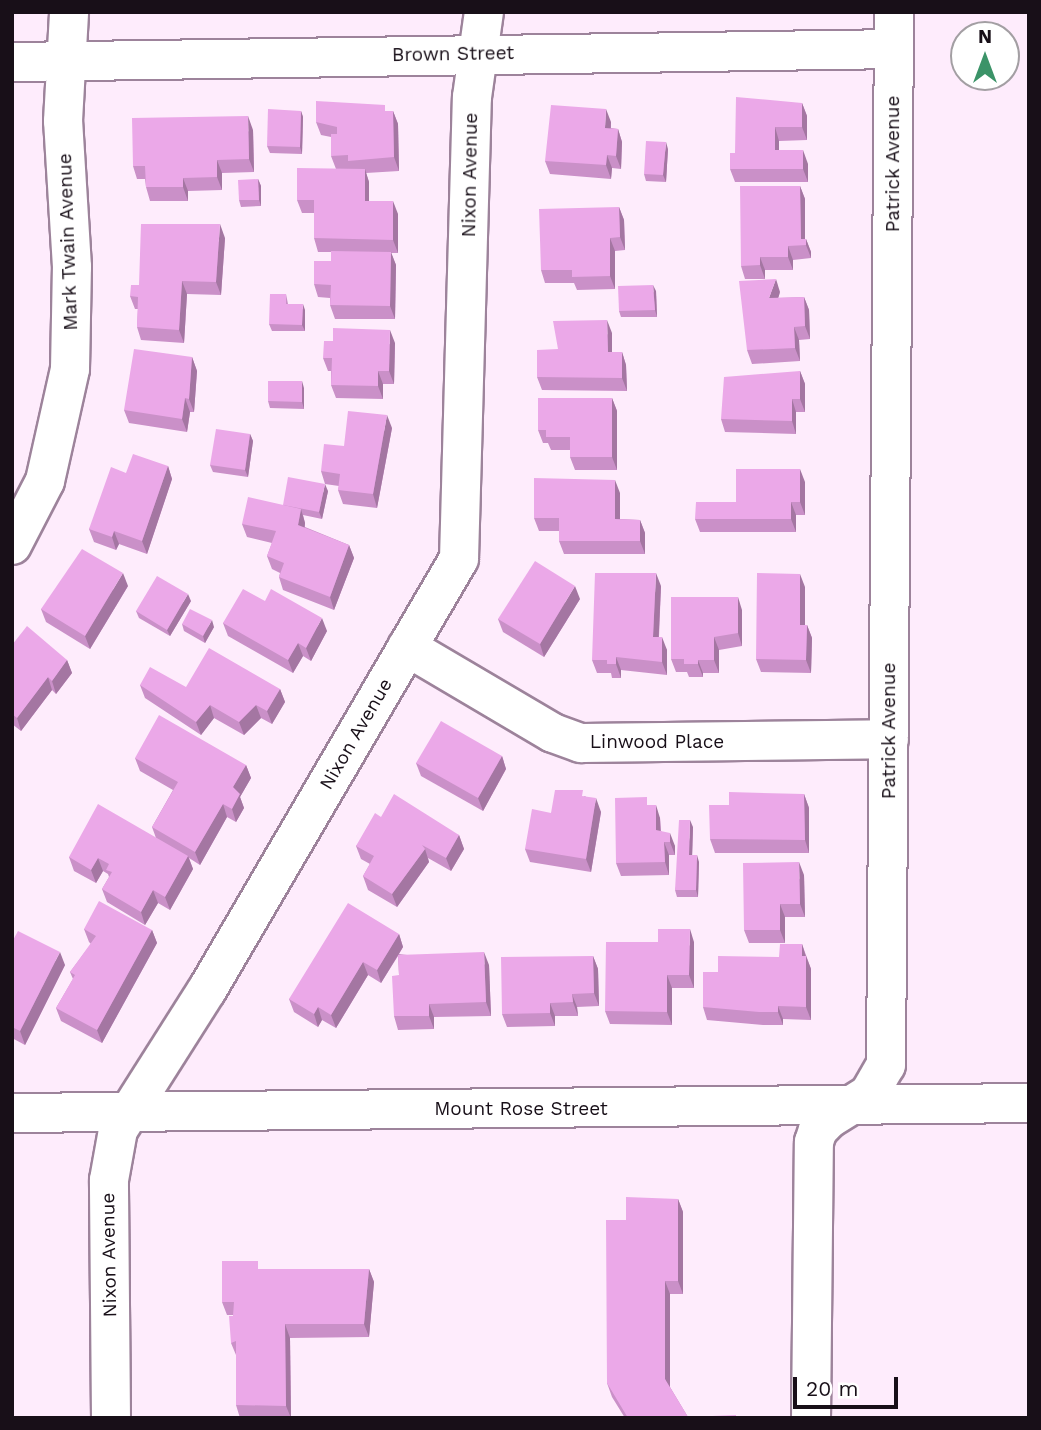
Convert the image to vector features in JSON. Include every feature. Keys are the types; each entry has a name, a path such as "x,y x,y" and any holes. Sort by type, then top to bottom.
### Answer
{"street":[{"name":"Mark Twain Avenue","path":"12,545 45,481 70,369 72,267 63,62 69,12"},
{"name":"Nixon Avenue","path":"111,1418 109,1180 111,1151 125,1112 207,990 459,559 462,543 470,152 477,53 484,12"},
{"name":"Brown Street","path":"12,62 477,53 894,30"},
{"name":"Patrick Avenue","path":"811,1418 814,1142 818,1130 869,1094 886,1065 894,30"},
{"name":"Linwood Place","path":"407,648 553,733 581,743 889,739"},
{"name":"Mount Rose Street","path":"12,1114 1029,1103"}],"building":[{"path":"736,97 802,103 802,127 775,127 775,150 803,150 803,169 730,169 730,153 735,153"},
{"path":"316,101 385,105 385,111 393,111 394,157 348,161 348,155 331,156 331,134 337,134 337,127 316,122"},
{"path":"551,105 606,109 605,128 618,129 616,156 607,155 606,165 545,161"},
{"path":"268,109 301,111 300,147 267,146"},
{"path":"248,116 249,159 217,160 217,177 183,178 183,187 146,187 145,166 133,166 132,118"},
{"path":"646,141 666,142 663,175 644,174"},
{"path":"297,168 365,169 365,201 393,201 393,240 314,238 314,200 297,200"},
{"path":"258,179 259,200 239,200 238,180"},
{"path":"740,186 800,186 801,239 806,239 806,245 788,246 788,257 760,257 760,265 741,266"},
{"path":"619,207 620,237 610,238 610,276 572,277 572,270 541,270 539,209"},
{"path":"141,224 220,224 216,282 182,281 179,330 137,327 138,297 130,296 131,285 139,285"},
{"path":"331,251 391,252 390,306 330,305 331,285 314,284 314,261 331,261"},
{"path":"776,279 769,298 804,297 805,326 794,327 795,348 747,350 739,281"},
{"path":"653,285 655,310 619,311 618,286"},
{"path":"270,294 286,294 286,304 303,304 302,325 269,324"},
{"path":"607,320 608,352 622,352 622,378 537,377 537,350 558,349 553,321"},
{"path":"333,328 390,330 389,371 378,371 378,386 331,385 332,358 323,358 324,341 333,341"},
{"path":"134,349 192,357 189,399 185,398 182,419 124,410"},
{"path":"800,371 800,399 792,399 792,421 721,419 724,377"},
{"path":"268,381 302,381 302,402 268,401"},
{"path":"538,398 612,398 612,457 570,457 570,437 546,437 546,430 538,430"},
{"path":"348,411 387,415 373,494 338,490 340,474 321,471 324,444 344,446"},
{"path":"216,429 250,434 245,470 210,465"},
{"path":"133,454 168,466 142,541 114,531 112,537 89,529 111,467 126,473"},
{"path":"736,469 800,469 800,502 791,502 791,519 695,519 696,502 736,502"},
{"path":"288,477 325,484 319,512 283,505"},
{"path":"534,478 615,480 615,519 640,520 640,541 559,541 559,518 534,518"},
{"path":"248,497 301,509 298,525 349,545 330,597 279,577 284,563 267,556 276,531 242,524"},
{"path":"82,549 123,573 85,636 41,609"},
{"path":"535,561 575,586 540,644 498,619"},
{"path":"595,573 656,573 653,637 662,637 662,662 616,657 616,664 607,664 607,660 592,660"},
{"path":"757,573 800,574 800,625 807,625 806,660 756,659"},
{"path":"157,576 188,594 167,630 136,611"},
{"path":"243,589 265,601 271,589 322,618 306,648 298,643 288,660 223,623"},
{"path":"671,597 738,597 738,633 714,637 714,660 698,660 698,664 684,664 684,659 671,659"},
{"path":"190,609 212,620 203,636 182,624"},
{"path":"27,626 67,660 52,681 48,677 17,718 12,714 12,645"},
{"path":"209,648 280,689 267,711 256,705 239,722 210,705 196,722 140,685 150,667 186,687"},
{"path":"159,715 246,765 233,787 240,794 232,809 223,804 195,852 152,827 178,782 135,758"},
{"path":"441,721 502,756 478,798 416,763"},
{"path":"555,790 583,790 582,796 596,798 586,859 525,849 532,809 551,813"},
{"path":"729,792 804,794 805,840 710,839 709,805 729,805"},
{"path":"394,794 459,835 446,858 422,845 425,849 392,894 363,876 374,856 356,846 375,813 381,817"},
{"path":"647,797 647,805 656,805 656,830 670,833 670,842 664,842 665,862 616,863 615,798"},
{"path":"98,804 188,856 165,897 153,890 141,912 102,889 112,872 106,870 109,864 98,858 91,870 69,857"},
{"path":"679,820 690,820 689,855 697,855 696,890 675,890"},
{"path":"799,862 800,904 780,904 780,930 744,930 743,863"},
{"path":"99,901 152,930 97,1030 56,1008 75,975 70,972 96,936 84,929"},
{"path":"348,903 399,934 377,970 363,962 331,1015 318,1007 314,1014 289,999"},
{"path":"658,929 690,929 689,975 667,975 667,1012 605,1011 606,942 658,942"},
{"path":"18,931 60,952 20,1031 12,1027 12,942"},
{"path":"780,944 802,944 802,956 806,956 806,1007 778,1006 778,1012 759,1012 703,1007 703,972 718,972 718,956 779,957"},
{"path":"484,952 486,1002 429,1004 429,1016 394,1016 392,976 399,975 398,955"},
{"path":"593,956 594,993 572,994 573,1002 550,1003 550,1013 502,1014 501,957"},
{"path":"626,1197 678,1199 678,1281 665,1281 665,1379 688,1417 736,1415 736,1418 628,1418 607,1383 606,1220 626,1220"},
{"path":"222,1261 258,1261 258,1269 369,1269 364,1324 285,1324 286,1406 236,1405 236,1341 231,1343 229,1316 233,1316 234,1302 222,1302"}]}
